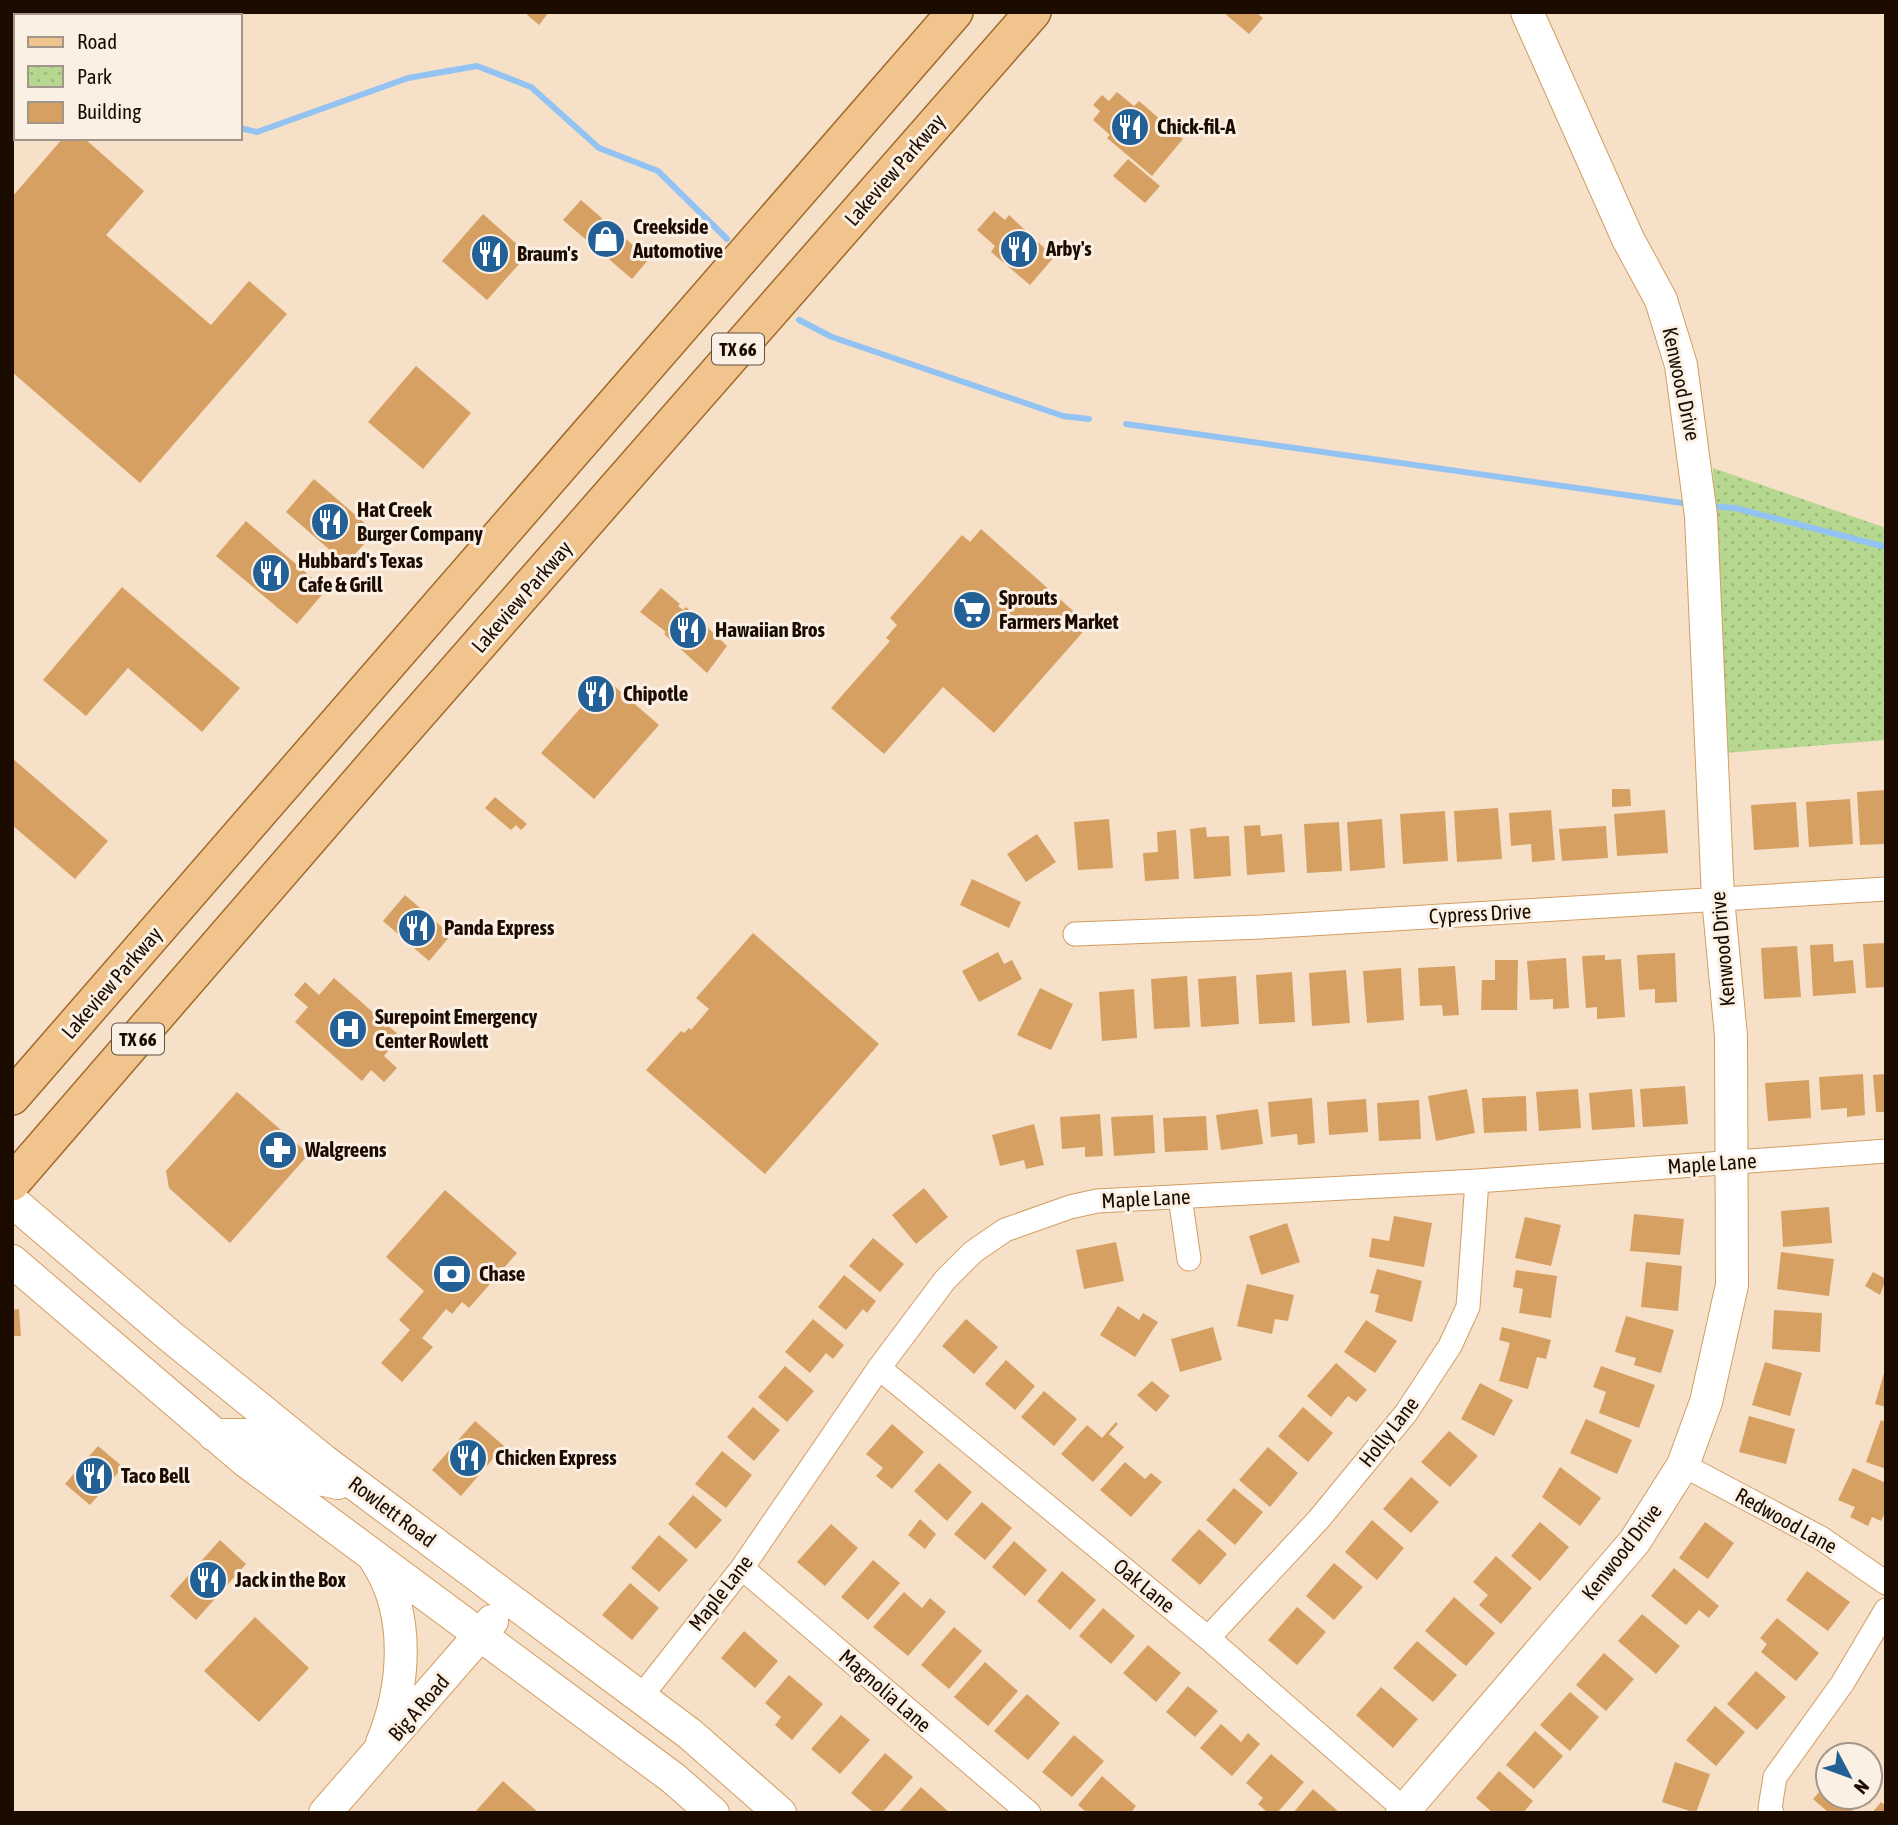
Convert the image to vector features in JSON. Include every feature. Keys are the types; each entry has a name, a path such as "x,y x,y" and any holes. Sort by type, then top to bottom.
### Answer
{"main road":[{"name":"Lakeview Parkway","path":"12,1097 954,12"},
{"name":"Lakeview Parkway","path":"12,1184 352,790 1033,12"},
{"name":"Kenwood Drive","path":"1403,1811 1635,1541 1682,1465 1706,1402 1732,1285 1731,1036 1718,898 1704,569 1696,469 1681,365 1661,300 1628,239 1527,12"},
{"path":"895,81 939,119"},
{"path":"579,447 621,484"},
{"path":"309,757 352,790"},
{"name":"Rowlett Road","path":"12,1201 170,1336 360,1488 508,1601 690,1734 780,1813"},
{"path":"12,1261 214,1435 673,1778 713,1813"},
{"path":"214,1435 251,1435 310,1477 360,1488"},
{"path":"370,1551 394,1595 400,1650 400,1678 391,1722 376,1757"},
{"name":"Big A Road","path":"325,1813 481,1637 508,1601"}],"street":[{"name":"Cypress Drive","path":"1074,934 1507,913 1886,889"},
{"name":"Maple Lane","path":"640,1698 742,1568 879,1368 946,1280 972,1252 1006,1230 1070,1207 1097,1201 1477,1181 1886,1151"},
{"name":"Holly Lane","path":"1208,1639 1319,1519 1406,1413 1450,1346 1468,1307 1477,1181"},
{"path":"1180,1197 1189,1259"},
{"name":"Oak Lane","path":"879,1368 1208,1639 1403,1811"},
{"name":"Redwood Lane","path":"1682,1465 1821,1538 1886,1583"},
{"name":"Magnolia Lane","path":"742,1568 1029,1813"},
{"path":"1772,1813 1769,1808 1775,1777 1842,1684 1886,1610"}],"green space":[{"path":"1713,468 1886,528 1886,740 1725,753"}],"building":[{"path":"524,12 549,12 539,25"},
{"path":"1223,12 1256,12 1263,18 1249,34"},
{"name":"Chick-fil-A","path":"1117,92 1134,106 1139,101 1183,139 1152,176 1107,138 1110,135 1093,120 1100,111 1093,105 1102,95 1109,101"},
{"path":"61,140 86,140 144,191 106,235 211,325 249,281 287,314 140,483 12,372 12,197"},
{"path":"1128,159 1160,186 1145,203 1113,176"},
{"name":"Creekside Automotive","path":"581,200 649,259 632,279 563,220"},
{"name":"Arby's","path":"994,211 1005,220 1009,215 1054,257 1030,285 991,252 995,246 977,230"},
{"path":"483,214 528,254 487,300 442,261"},
{"path":"416,366 471,413 423,469 368,422"},
{"name":"Hat Creek Burger Company","path":"314,479 375,532 346,564 286,512"},
{"name":"Hubbard's Texas Cafe & Grill","path":"246,521 326,590 297,624 216,556"},
{"path":"981,529 1089,625 994,733 943,687 884,754 831,708 890,641 886,638 897,625 890,618 962,535 970,542"},
{"path":"122,587 240,688 202,732 128,668 86,716 43,680"},
{"name":"Hawaiian Bros","path":"661,588 680,604 678,606 683,610 686,607 727,646 707,673 664,634 666,632 640,612"},
{"path":"606,679 659,725 594,799 541,753"},
{"path":"12,758 108,841 75,879 12,825"},
{"path":"1612,789 1630,789 1631,806 1612,807"},
{"path":"1886,790 1886,844 1860,845 1857,792"},
{"path":"495,797 527,824 521,830 516,825 511,830 485,808"},
{"path":"1850,799 1853,844 1809,847 1806,802"},
{"path":"1796,802 1799,847 1754,850 1751,805"},
{"path":"1498,808 1502,859 1457,862 1454,811"},
{"path":"1551,810 1555,860 1532,862 1531,844 1511,846 1509,813"},
{"path":"1665,810 1668,853 1617,856 1614,814"},
{"path":"1445,811 1448,861 1403,864 1400,814"},
{"path":"1109,819 1113,868 1078,870 1074,822"},
{"path":"1382,819 1385,868 1350,871 1347,822"},
{"path":"1339,822 1342,871 1307,873 1304,824"},
{"path":"1260,825 1261,836 1282,834 1285,872 1247,875 1244,826"},
{"path":"1606,826 1608,858 1562,861 1559,829"},
{"path":"1206,827 1207,837 1229,836 1231,876 1194,879 1190,829"},
{"path":"1176,830 1179,879 1145,881 1143,853 1158,852 1157,832"},
{"path":"1037,834 1056,862 1026,882 1007,854"},
{"path":"972,879 1021,902 1009,928 960,905"},
{"name":"Panda Express","path":"405,895 451,935 429,961 383,921"},
{"path":"753,933 879,1044 765,1174 646,1070 681,1031 684,1033 689,1028 691,1030 709,1009 696,998"},
{"path":"1886,943 1886,987 1866,988 1863,944"},
{"path":"1833,944 1834,962 1853,960 1856,993 1813,996 1810,945"},
{"path":"1797,946 1801,997 1764,999 1761,948"},
{"path":"998,952 1004,964 1012,960 1022,979 979,1002 962,971"},
{"path":"1675,953 1677,1002 1655,1003 1655,989 1639,990 1637,955"},
{"path":"1605,955 1605,960 1621,959 1625,1017 1597,1019 1597,1007 1586,1008 1582,956"},
{"path":"1566,958 1569,1008 1553,1009 1553,999 1530,1000 1527,961"},
{"path":"1495,960 1518,960 1517,1010 1481,1010 1482,980 1495,980"},
{"path":"1455,966 1459,1015 1443,1016 1442,1005 1420,1006 1418,968"},
{"path":"1401,968 1404,1020 1367,1023 1363,971"},
{"path":"1346,970 1350,1023 1312,1026 1309,973"},
{"path":"1292,972 1295,1022 1259,1024 1256,975"},
{"path":"1187,976 1190,1027 1154,1029 1151,979"},
{"path":"1236,976 1239,1024 1201,1027 1198,979"},
{"name":"Surepoint Emergency Center Rowlett","path":"334,978 400,1036 384,1056 397,1068 384,1082 371,1070 362,1081 295,1022 308,1007 294,995 305,982 319,995"},
{"path":"1040,988 1073,1004 1051,1050 1017,1035"},
{"path":"1134,989 1137,1038 1102,1041 1099,992"},
{"path":"1863,1074 1865,1115 1847,1117 1847,1108 1821,1110 1819,1077"},
{"path":"1886,1074 1886,1112 1876,1112 1873,1075"},
{"path":"1809,1080 1811,1118 1768,1121 1765,1083"},
{"path":"1685,1086 1688,1124 1643,1127 1640,1089"},
{"path":"1467,1089 1475,1133 1436,1141 1428,1096"},
{"path":"1578,1089 1581,1128 1539,1131 1536,1092"},
{"path":"1632,1089 1635,1127 1592,1130 1589,1093"},
{"name":"Walgreens","path":"237,1092 309,1154 230,1243 169,1188 166,1171"},
{"path":"1526,1096 1527,1131 1484,1133 1482,1098"},
{"path":"1312,1098 1315,1143 1298,1145 1297,1134 1271,1137 1268,1102"},
{"path":"1366,1099 1368,1132 1329,1135 1327,1102"},
{"path":"1419,1100 1421,1139 1379,1141 1377,1103"},
{"path":"1258,1109 1263,1144 1221,1150 1216,1115"},
{"path":"1100,1114 1103,1156 1085,1157 1085,1147 1062,1149 1060,1117"},
{"path":"1153,1115 1155,1153 1114,1156 1111,1117"},
{"path":"1206,1116 1208,1150 1165,1152 1163,1118"},
{"path":"1034,1124 1044,1165 1026,1169 1024,1160 1000,1166 992,1135"},
{"path":"924,1188 948,1217 916,1244 892,1215"},
{"name":"Chase","path":"445,1190 517,1253 469,1308 462,1302 452,1314 446,1309 422,1338 433,1347 402,1382 381,1363 410,1330 399,1320 424,1291 386,1257"},
{"path":"1829,1207 1832,1243 1783,1247 1781,1211"},
{"path":"1634,1214 1684,1219 1680,1255 1630,1251"},
{"path":"1394,1216 1432,1223 1424,1267 1369,1257 1372,1238 1389,1241"},
{"path":"1525,1217 1561,1225 1551,1266 1515,1258"},
{"path":"1287,1223 1300,1262 1261,1275 1249,1236"},
{"path":"873,1238 904,1264 880,1292 849,1266"},
{"path":"1116,1242 1124,1281 1084,1289 1076,1250"},
{"path":"1781,1252 1834,1259 1829,1296 1777,1289"},
{"path":"1646,1262 1682,1266 1678,1311 1641,1307"},
{"path":"1377,1269 1422,1281 1412,1322 1375,1312 1379,1295 1370,1293"},
{"path":"1516,1270 1557,1276 1551,1318 1519,1313 1523,1289 1513,1287"},
{"path":"1873,1272 1886,1279 1880,1295 1865,1286"},
{"path":"844,1275 876,1301 867,1313 863,1309 846,1330 818,1307"},
{"path":"1247,1284 1294,1295 1288,1321 1275,1319 1272,1334 1237,1326"},
{"path":"1118,1306 1139,1320 1143,1313 1158,1322 1135,1357 1100,1335"},
{"path":"19,1309 21,1336 12,1336 12,1310"},
{"path":"1774,1310 1822,1313 1820,1352 1772,1349"},
{"path":"1626,1316 1674,1330 1661,1373 1634,1365 1636,1358 1615,1352"},
{"path":"813,1319 844,1345 833,1359 826,1353 810,1373 785,1352"},
{"path":"966,1319 998,1347 974,1374 942,1346"},
{"path":"1366,1320 1397,1341 1375,1373 1344,1352"},
{"path":"1213,1327 1222,1360 1180,1372 1171,1339"},
{"path":"1502,1327 1551,1340 1546,1359 1537,1357 1528,1389 1499,1381 1510,1343 1499,1340"},
{"path":"1006,1360 1035,1386 1015,1410 985,1384"},
{"path":"1765,1362 1802,1373 1790,1416 1752,1405"},
{"path":"1336,1363 1367,1390 1356,1402 1348,1396 1331,1417 1307,1396"},
{"path":"785,1366 814,1391 787,1422 758,1397"},
{"path":"1601,1366 1655,1385 1639,1428 1599,1413 1606,1392 1593,1387"},
{"path":"1886,1370 1886,1407 1875,1404"},
{"path":"1152,1381 1170,1396 1156,1412 1137,1395"},
{"path":"1480,1383 1513,1400 1494,1436 1461,1419"},
{"path":"1044,1391 1077,1419 1054,1446 1021,1417"},
{"path":"753,1407 780,1430 754,1461 727,1437"},
{"path":"1303,1407 1333,1433 1308,1462 1278,1436"},
{"path":"1749,1416 1795,1429 1786,1464 1739,1452"},
{"path":"1586,1419 1632,1440 1617,1474 1570,1453"},
{"path":"1881,1420 1886,1422 1886,1469 1866,1462"},
{"name":"Chicken Express","path":"475,1421 504,1446 461,1496 432,1470"},
{"path":"1116,1422 1118,1424 1109,1434 1124,1447 1093,1482 1061,1454 1087,1425 1102,1438"},
{"path":"892,1424 924,1452 892,1489 876,1476 883,1468 866,1454"},
{"path":"1449,1431 1478,1456 1450,1487 1421,1462"},
{"name":"Taco Bell","path":"98,1446 123,1467 90,1505 65,1484"},
{"path":"1268,1447 1298,1473 1270,1507 1239,1480"},
{"path":"722,1451 752,1475 726,1508 695,1484"},
{"path":"1125,1462 1145,1479 1151,1473 1162,1482 1131,1517 1100,1490"},
{"path":"939,1463 972,1492 947,1521 914,1491"},
{"path":"1560,1467 1601,1498 1580,1526 1542,1497"},
{"path":"1853,1468 1886,1483 1886,1511 1881,1521 1872,1517 1868,1526 1850,1517 1855,1507 1838,1500"},
{"path":"1411,1477 1439,1502 1411,1533 1383,1509"},
{"path":"1234,1488 1263,1512 1235,1545 1206,1520"},
{"path":"693,1495 722,1520 696,1549 668,1524"},
{"path":"982,1502 1012,1528 985,1560 954,1534"},
{"path":"920,1519 936,1534 925,1549 908,1535"},
{"path":"1372,1520 1404,1548 1377,1580 1345,1552"},
{"path":"1540,1522 1569,1547 1540,1581 1511,1556"},
{"path":"1705,1522 1734,1543 1708,1579 1679,1558"},
{"path":"831,1524 858,1548 825,1586 797,1562"},
{"path":"1199,1529 1227,1554 1200,1585 1171,1560"},
{"path":"659,1535 688,1560 659,1592 631,1568"},
{"name":"Jack in the Box","path":"220,1540 246,1564 196,1620 170,1596"},
{"path":"1014,1541 1047,1570 1025,1596 992,1567"},
{"path":"1496,1556 1532,1588 1501,1624 1479,1605 1488,1595 1473,1582"},
{"path":"873,1560 900,1583 868,1620 841,1597"},
{"path":"1334,1563 1363,1587 1334,1620 1306,1596"},
{"path":"1674,1568 1719,1606 1709,1618 1699,1610 1686,1625 1651,1596"},
{"path":"1062,1571 1096,1600 1070,1630 1037,1601"},
{"path":"1807,1571 1850,1602 1828,1631 1786,1600"},
{"path":"630,1583 659,1608 632,1640 602,1615"},
{"path":"904,1592 922,1608 930,1598 946,1612 908,1656 873,1627"},
{"path":"1454,1597 1495,1633 1466,1666 1425,1631"},
{"path":"1297,1607 1326,1632 1297,1665 1268,1640"},
{"path":"1103,1608 1135,1636 1111,1664 1079,1636"},
{"path":"1642,1614 1680,1646 1656,1674 1618,1641"},
{"path":"255,1617 309,1668 259,1722 204,1671"},
{"path":"1777,1618 1819,1653 1796,1681 1761,1652 1767,1644 1760,1638"},
{"path":"954,1627 982,1651 949,1689 921,1665"},
{"path":"744,1631 778,1661 755,1688 721,1658"},
{"path":"1417,1641 1457,1675 1433,1702 1393,1668"},
{"path":"1148,1645 1181,1673 1156,1702 1123,1673"},
{"path":"1604,1653 1634,1679 1606,1711 1576,1685"},
{"path":"985,1662 1018,1691 988,1726 954,1697"},
{"path":"1756,1671 1786,1697 1757,1730 1727,1704"},
{"path":"789,1675 823,1704 792,1740 775,1725 781,1717 765,1703"},
{"path":"1188,1686 1218,1711 1195,1737 1166,1712"},
{"path":"1381,1687 1418,1719 1393,1748 1356,1715"},
{"path":"1570,1692 1599,1717 1570,1751 1540,1725"},
{"path":"1027,1694 1060,1723 1028,1760 994,1731"},
{"path":"1715,1706 1745,1732 1716,1766 1686,1740"},
{"path":"841,1715 870,1740 840,1774 811,1749"},
{"path":"1221,1724 1241,1742 1248,1733 1260,1744 1232,1776 1200,1748"},
{"path":"1535,1731 1563,1756 1534,1789 1506,1765"},
{"path":"1074,1735 1104,1761 1072,1797 1042,1772"},
{"path":"885,1753 913,1777 882,1813 874,1813 851,1793"},
{"path":"1271,1754 1304,1782 1277,1813 1268,1813 1258,1804 1263,1798 1246,1783"},
{"path":"1675,1762 1710,1774 1696,1813 1662,1802"},
{"path":"1499,1771 1533,1801 1523,1813 1493,1813 1476,1798"},
{"path":"1102,1776 1136,1806 1131,1813 1087,1813 1078,1805"},
{"path":"503,1781 539,1813 474,1813"},
{"path":"921,1787 950,1813 898,1813"},
{"path":"1313,1789 1340,1813 1293,1813"},
{"path":"1884,1804 1886,1806 1886,1813 1872,1813 1884,1811"},
{"path":"1827,1811 1852,1811 1850,1813"}],"waterway":[{"path":"242,128 257,132 408,78 477,66 531,87 599,148 658,171 727,239"},
{"path":"799,320 832,337 1063,416 1089,419"},
{"path":"1126,424 1689,504"},
{"path":"1707,506 1735,508 1886,547"}],"place":[{"name":"Chick-fil-A","path":"1130,127"},
{"name":"Creekside Automotive","path":"606,239"},
{"name":"Arby's","path":"1019,249"},
{"name":"Braum's","path":"490,254"},
{"name":"Hat Creek Burger Company","path":"330,522"},
{"name":"Hubbard's Texas Cafe & Grill","path":"271,573"},
{"name":"Sprouts Farmers Market","path":"972,610"},
{"name":"Hawaiian Bros","path":"688,630"},
{"name":"Chipotle","path":"596,694"},
{"name":"Panda Express","path":"417,928"},
{"name":"Surepoint Emergency Center Rowlett","path":"348,1029"},
{"name":"Walgreens","path":"278,1150"},
{"name":"Chase","path":"452,1274"},
{"name":"Chicken Express","path":"468,1458"},
{"name":"Taco Bell","path":"94,1476"},
{"name":"Jack in the Box","path":"208,1580"}]}
